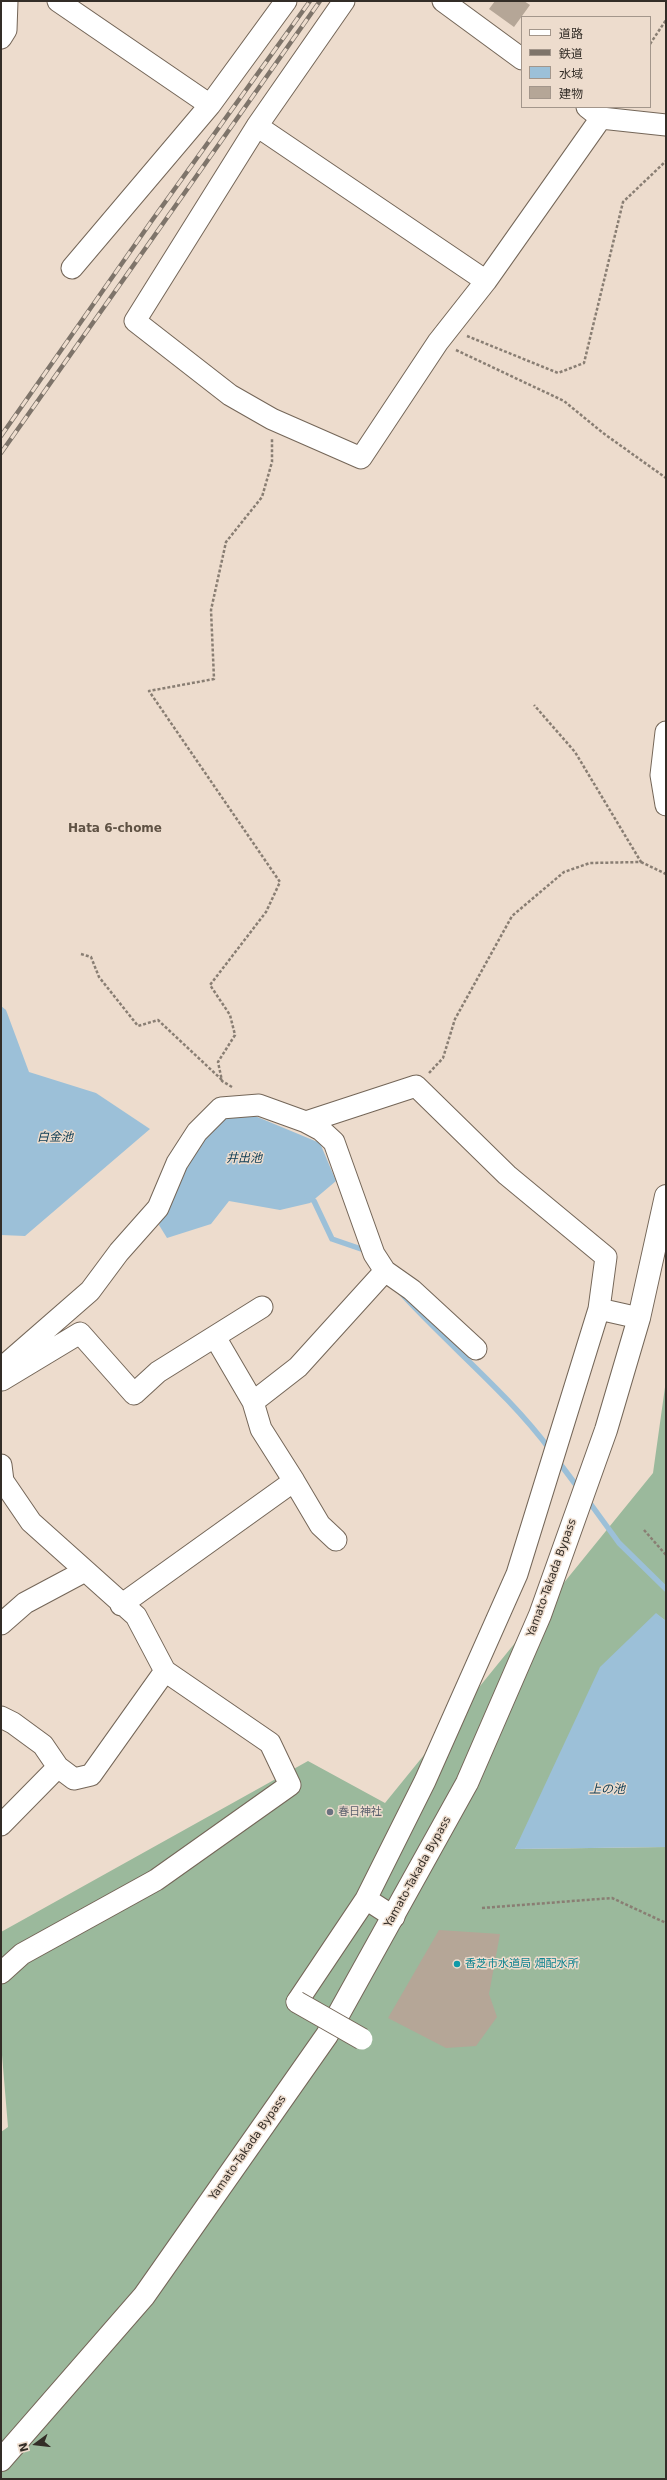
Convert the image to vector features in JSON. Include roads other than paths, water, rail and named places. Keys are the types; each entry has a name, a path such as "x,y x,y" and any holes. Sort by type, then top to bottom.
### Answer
{"highway":[{"name":"Yamato-Takada Bypass","path":"1,2460 144,2296 327,2035 394,1917 467,1783 540,1615 606,1430 639,1318 666,1196"}],"street":[{"path":"1,38 6,30 7,1"},
{"path":"58,1 210,105"},
{"path":"72,268 210,105 286,1"},
{"path":"344,1 257,126 134,321 230,395 272,419 361,458 443,335 486,281 594,112 666,126"},
{"path":"443,1 521,58"},
{"path":"257,126 486,281"},
{"path":"666,732 661,775 666,805"},
{"path":"306,1122 416,1086 507,1176 606,1257 599,1309 517,1574 425,1781 366,1899 297,2002 362,2039"},
{"path":"2,1371 90,1291 119,1252 158,1208 176,1163 197,1132 221,1108 258,1105 306,1122 321,1130 334,1142 374,1254 385,1271 412,1290 476,1349"},
{"path":"253,1402 298,1367 385,1271"},
{"path":"2,1371 80,1333 134,1394 158,1372 262,1307"},
{"path":"599,1309 639,1318"},
{"path":"215,1336 253,1402 261,1429 320,1525 336,1540"},
{"path":"1,1973 22,1954 156,1880 290,1785 270,1743 165,1671 136,1616 121,1605 31,1522 2,1476"},
{"path":"121,1605 294,1481"},
{"path":"1,1624 25,1603 85,1571"},
{"path":"1,1717 13,1723 43,1745 58,1767 74,1778 91,1775 165,1671"},
{"path":"1,1825 58,1767"},
{"path":"366,1899 394,1917"}],"water":[{"name":"白金池","path":"1,1006 6,1010 29,1072 96,1093 150,1129 25,1236 1,1235"},
{"name":"井出池","path":"243,1111 320,1143 336,1181 310,1203 280,1210 229,1201 211,1224 167,1238 159,1225 187,1167 204,1141 224,1115"},
{"name":"上の池","path":"656,1613 666,1621 666,1847 515,1849 600,1667"}],"waterway":[{"path":"307,1196 314,1201 332,1239 367,1251"},
{"path":"401,1293 419,1313 516,1409 551,1451"},
{"path":"558,1461 579,1489"},
{"path":"587,1499 619,1543 666,1589"}],"railway":[{"path":"1,436 153,219 310,1"},
{"path":"1,453 320,1"}],"place":[{"name":"春日神社","path":"330,1812"},
{"name":"香芝市水道局 畑配水所","path":"457,1964"}],"district":[{"name":"Hata 6-chome","path":"115,829"}]}
